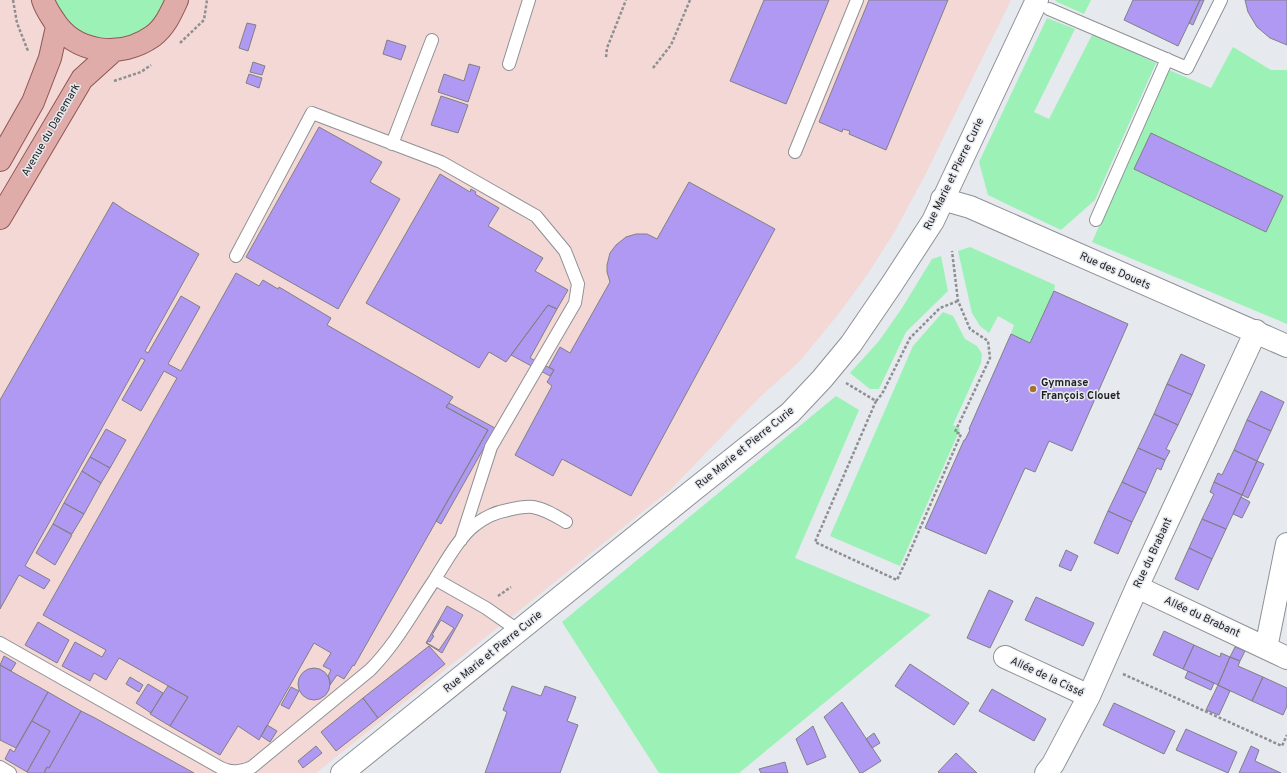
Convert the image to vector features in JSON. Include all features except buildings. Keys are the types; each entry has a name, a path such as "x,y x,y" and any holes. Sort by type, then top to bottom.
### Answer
{"main road":[{"path":"43,0 44,6 57,27 73,40 92,49 113,51 134,46 154,35 168,19 176,0"},
{"path":"0,160 33,102 50,58 57,27"},
{"name":"Avenue du Danemark","path":"0,218 82,79 113,51"}],"street":[{"name":"Rue Marie et Pierre Curie","path":"342,773 790,413 822,379 855,338 933,221 942,199 1043,5"},
{"name":"Rue des Douets","path":"942,199 970,207 1287,346"},
{"name":"Rue du Brabant","path":"1046,773 1053,764 1089,696 1137,587 1256,332"},
{"path":"1266,648 1287,544"},
{"name":"Allée du Brabant","path":"1137,587 1287,658"},
{"name":"Allée de la Cissé","path":"1005,657 1089,696"}],"lane":[{"path":"509,64 529,0"},
{"path":"795,152 857,0"},
{"path":"1043,5 1187,68 1221,0"},
{"path":"392,144 432,40"},
{"path":"1096,220 1167,59"},
{"path":"236,256 312,113 441,162 536,216 565,251 578,284 574,303 491,447 461,540"},
{"path":"0,643 221,768 228,771 244,772 370,670 380,660 461,540 474,525 487,516 520,507 533,507 544,510 566,522"},
{"path":"435,579 486,608 519,631"},
{"path":"0,768 10,773"}],"path":[{"path":"606,57 607,48 626,0"},
{"path":"653,68 671,45 690,0"},
{"path":"952,251 958,301 970,329 988,341 990,358 954,432 961,434 897,580 815,542 876,401 882,394 910,338 940,308 958,301"},
{"path":"842,380 876,401"},
{"path":"496,597 511,587"},
{"path":"1103,665 1282,746 1287,735"}],"shaded area":[{"path":"0,0 1011,0 923,179 895,231 867,275 840,312 800,361 760,397 671,489 316,773 0,773"}],"green space":[{"path":"55,0 166,0 160,14 148,27 133,35 118,40 102,40 87,36 74,28 63,16"},
{"path":"1091,0 1084,14 1055,1"},
{"path":"1047,18 1075,29 1034,112 1049,119 1093,33 1156,63 1095,200 1061,230 988,195 979,162"},
{"path":"1233,47 1271,70 1287,70 1287,324 1092,242 1169,70 1211,88"},
{"path":"970,247 1055,285 1054,291 1030,343 1011,334 1014,325 998,316 989,333 980,326 972,313 958,251"},
{"path":"941,256 948,291 906,332 879,389 870,389 850,373 879,341 902,308 932,259"},
{"path":"943,312 953,316 965,339 977,346 982,354 981,363 953,425 960,429 900,566 830,536 913,346"},
{"path":"836,396 859,410 795,558 931,615 739,773 659,773 562,622"}],"place":[{"name":"Gymnase François Clouet","path":"1033,389"}]}
